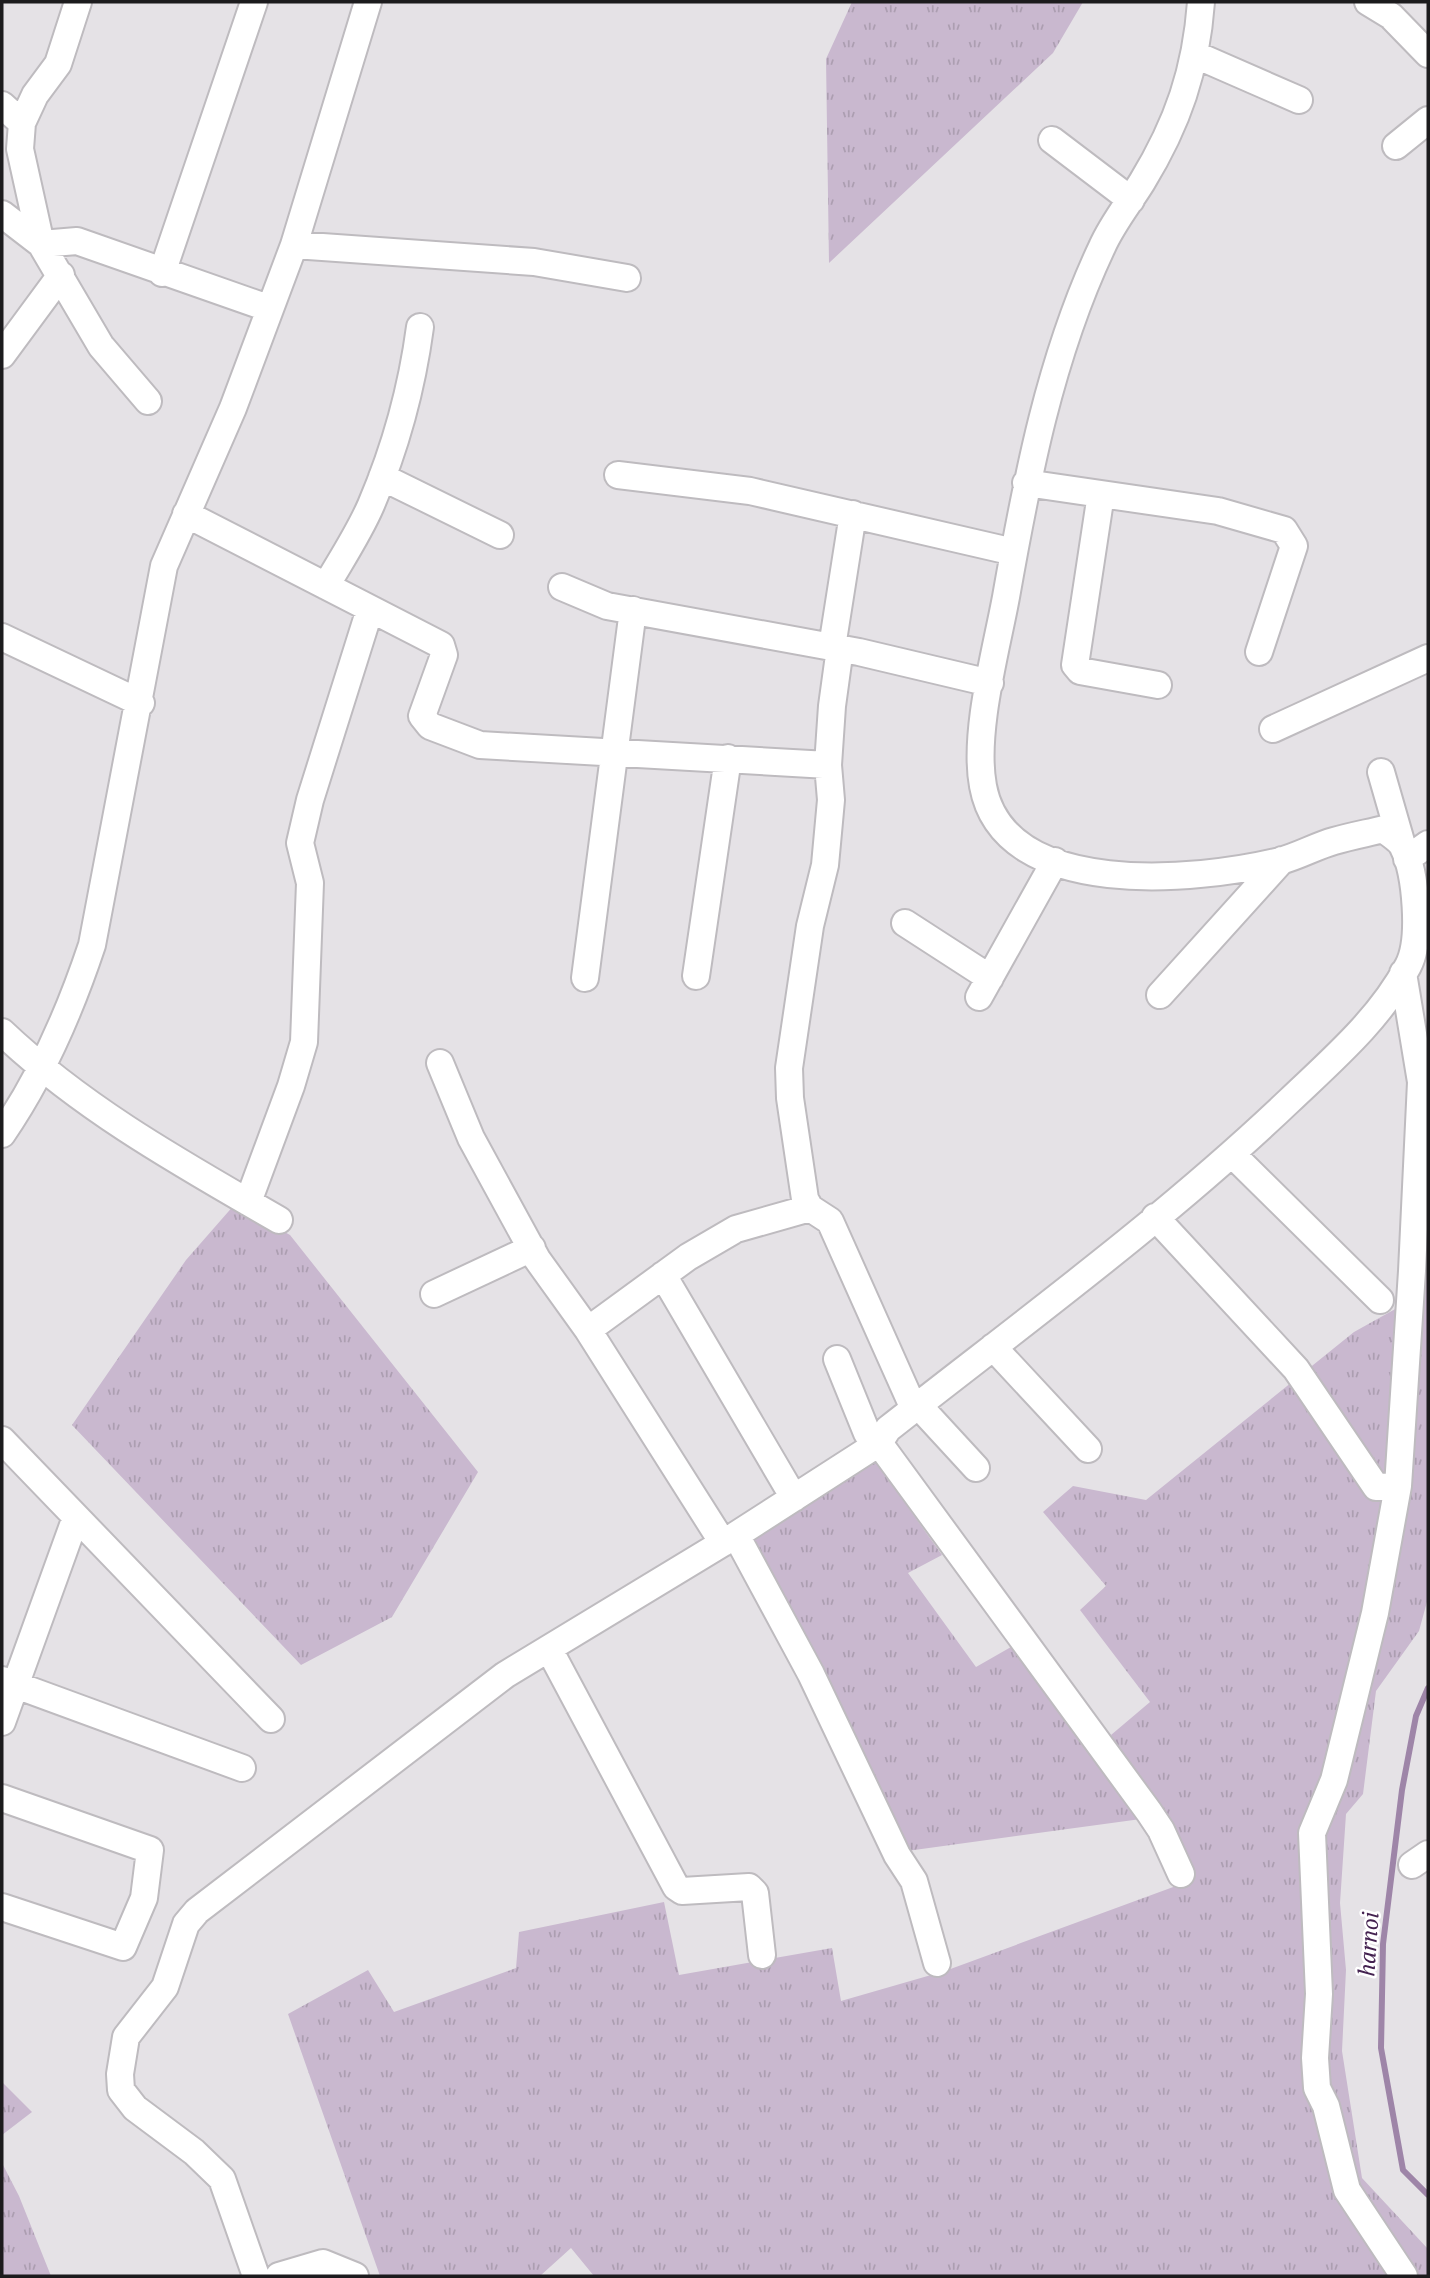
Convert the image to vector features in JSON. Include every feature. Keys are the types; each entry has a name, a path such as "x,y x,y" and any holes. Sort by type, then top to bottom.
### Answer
{"street":[{"path":"41,244 20,149 22,123 35,95 58,64 78,2"},
{"path":"162,273 254,2"},
{"path":"2,1134 41,1069 73,1002 93,945 141,703 164,566 233,408 294,244 368,2"},
{"path":"1201,2 1196,55 1175,120 1102,245 1061,350 1026,483 990,683 980,762 983,789 991,811 1009,836 1032,852 1101,874 1189,874 1282,860 1334,841 1384,829 1412,849"},
{"path":"1368,2 1391,16 1428,54"},
{"path":"1196,55 1298,100"},
{"path":"2,105 22,123"},
{"path":"1396,146 1428,120"},
{"path":"1052,140 1130,200"},
{"path":"2,214 41,244 101,346 148,401"},
{"path":"41,244 77,241 268,308"},
{"path":"294,244 534,262 627,278"},
{"path":"2,355 10,324 61,275"},
{"path":"326,586 370,508 382,477 415,365 420,327"},
{"path":"618,475 750,491 1014,552"},
{"path":"382,477 500,535"},
{"path":"1026,483 1218,511 1284,530 1294,546 1259,652"},
{"path":"1101,494 1075,665 1080,671 1158,685"},
{"path":"187,514 441,645 444,655 422,716 430,726 480,745 828,765"},
{"path":"853,514 836,648 828,765 831,800 825,865 810,926 789,1068 790,1098 805,1199 810,1208 830,1221 916,1407 976,1468"},
{"path":"562,587 607,606 836,648 990,683"},
{"path":"248,1202 291,1086 304,1042 310,883 300,843 310,800 370,609"},
{"path":"585,978 617,751 633,610"},
{"path":"2,637 141,703"},
{"path":"1273,729 1428,658"},
{"path":"696,976 728,758"},
{"path":"1381,772 1412,849 1416,919 1414,960 1423,1132 1398,1486 1374,1613 1334,1780 1311,1833 1319,1993 1315,2058 1317,2088 1326,2106 1347,2190 1405,2276"},
{"path":"1160,995 1282,860"},
{"path":"905,923 985,988 1055,861"},
{"path":"256,2276 222,2179 194,2151 135,2108 121,2090 120,2074 126,2037 165,1987 186,1924 197,1911 505,1675 729,1539 879,1443 888,1429 1233,1154 1341,1052 1380,1007 1414,960"},
{"path":"2,1032 41,1069 158,1150 279,1220"},
{"path":"440,1063 471,1138 532,1248 729,1539 811,1674 897,1854 914,1881 937,1963"},
{"path":"1233,1154 1380,1300"},
{"path":"588,1330 663,1275 736,1229 810,1208"},
{"path":"1155,1217 1296,1369 1376,1487 1398,1486"},
{"path":"434,1294 532,1248"},
{"path":"663,1275 794,1498"},
{"path":"993,1347 1088,1449"},
{"path":"837,1359 867,1433 879,1443 1161,1829 1181,1874"},
{"path":"2,1440 271,1719"},
{"path":"2,1722 8,1682 76,1517"},
{"path":"549,1649 676,1887 682,1891 749,1886 755,1893 762,1955"},
{"path":"8,1682 242,1768"},
{"path":"2,1798 149,1850 144,1898 123,1947 2,1907"},
{"path":"279,2276 323,2263 355,2276"}],"green space":[{"path":"852,2 1083,2 1053,53 829,263 826,59"},
{"path":"235,1204 290,1235 478,1472 392,1617 301,1665 72,1425 186,1260"},
{"path":"1428,1210 1428,1598 1419,1631 1376,1691 1363,1794 1346,1814 1340,1903 1346,1970 1342,2051 1362,2178 1428,2249 1428,2276 594,2276 571,2248 540,2276 380,2276 288,2014 368,1970 394,2012 516,1968 519,1932 664,1902 679,1975 832,1948 841,2001 945,1971 1195,1879 1111,1735 1150,1702 1080,1610 1106,1586 1043,1512 1073,1486 1146,1500 1354,1332 1406,1303 1423,1269"},
{"path":"875,1461 942,1555 908,1573 976,1667 1018,1643 1141,1819 907,1851 750,1540"},
{"path":"2,2082 32,2112 2,2135"},
{"path":"2,2163 19,2196 51,2276 2,2276"}],"waterway":[{"name":"harnoi","path":"1428,1688 1416,1716 1402,1790 1383,1944 1381,2048 1403,2170 1428,2195"}]}
